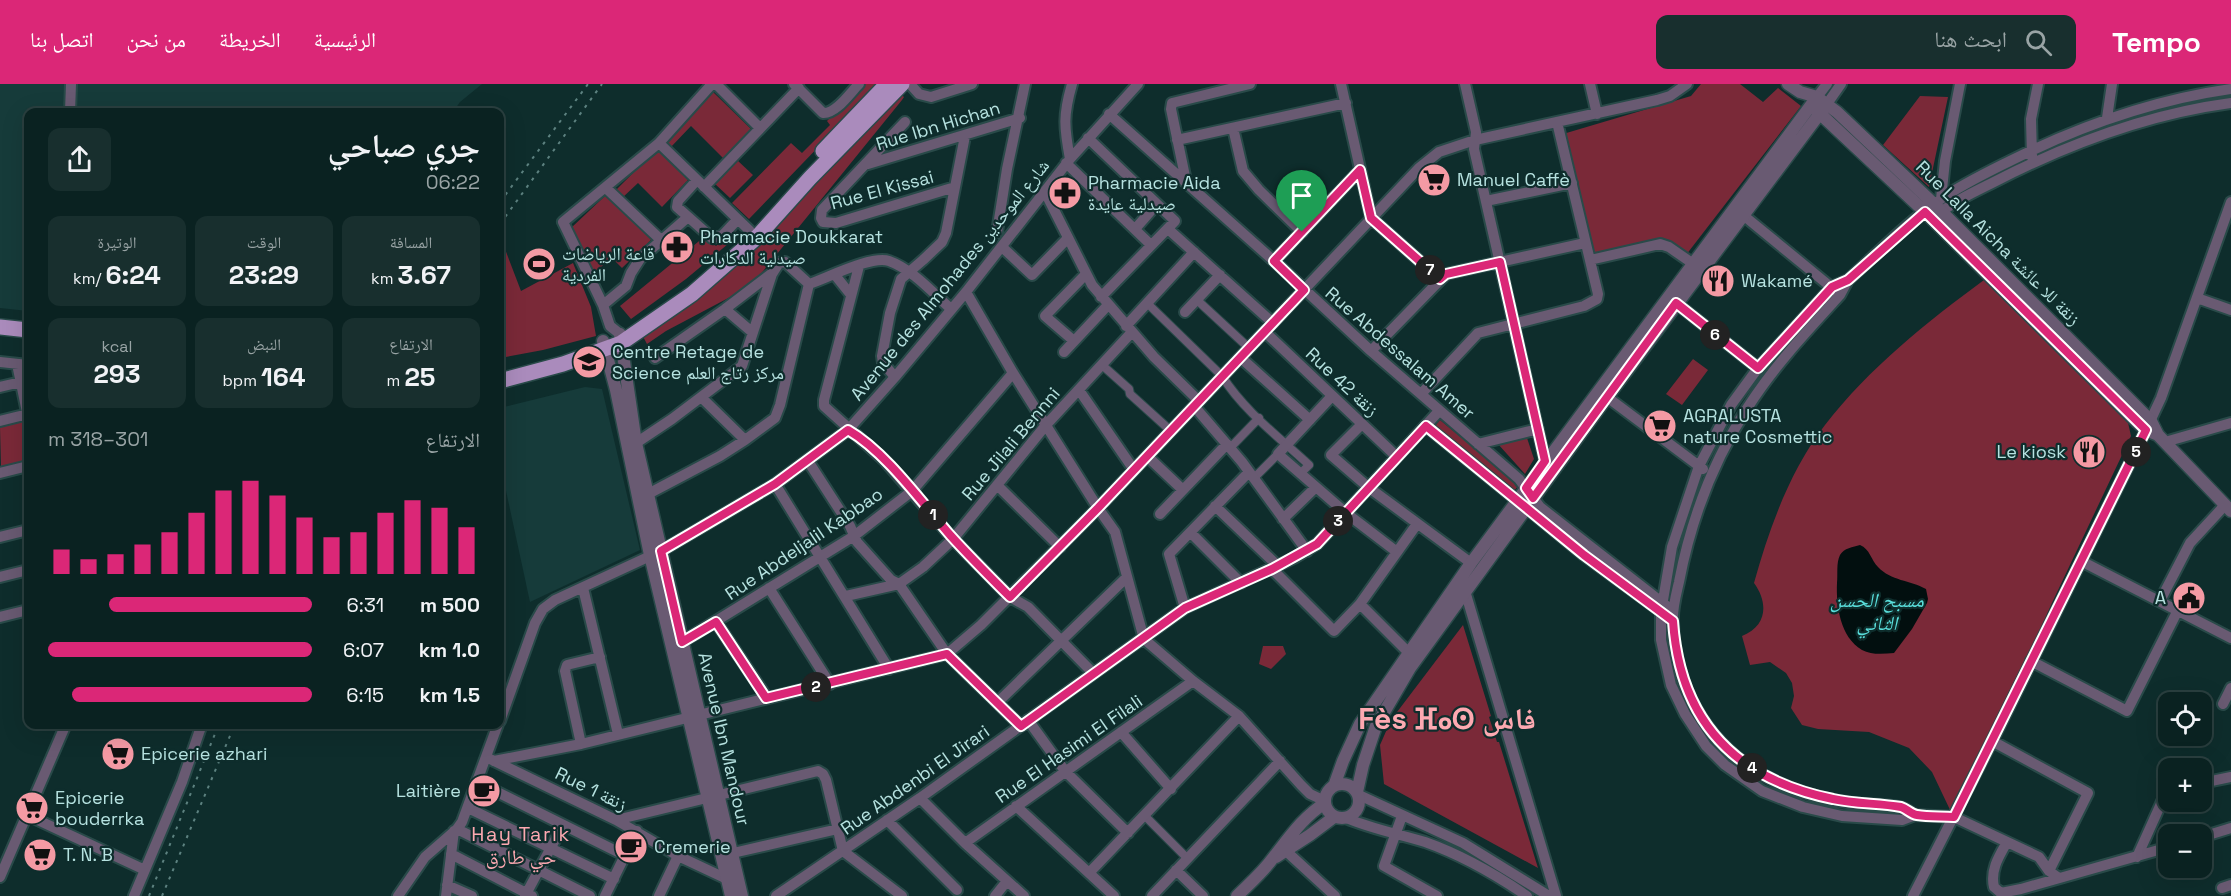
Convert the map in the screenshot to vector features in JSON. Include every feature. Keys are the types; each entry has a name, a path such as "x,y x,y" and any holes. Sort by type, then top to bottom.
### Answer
{"main road":[{"path":"504,380 563,364 604,345 661,306 716,264 750,231 804,170 887,84"},
{"path":"617,334 692,294 741,252 902,84"},
{"path":"0,327 24,330"},
{"path":"0,336 24,339"},
{"path":"504,371 604,345"}],"street":[{"path":"70,84 70,108"},
{"path":"617,334 563,222 659,143 714,84 760,128"},
{"path":"736,220 722,236 712,238 677,204 760,128 796,86 826,114 832,111 859,84"},
{"path":"910,84 925,97 942,95 965,85"},
{"path":"997,232 1007,169 1020,118 1025,84"},
{"path":"1072,84 1065,108 1064,124 1068,161 1151,245"},
{"name":"Avenue des Almohades شارع الموحدين","path":"504,709 538,615 555,600 656,553 775,484 848,430 966,292 1068,161 1138,84"},
{"path":"1186,182 1171,109 1172,103 1250,84"},
{"path":"1341,84 1371,218 1440,279"},
{"path":"1465,84 1476,132 1474,149 1545,461"},
{"path":"1590,84 1597,114"},
{"path":"490,759 580,744 947,654 1010,597 1098,508 1430,158 1454,146 1475,140 1670,96 1687,84"},
{"name":"Rue Lalla Aicha زنقة للا عائشة","path":"1788,84 1818,105 1935,209 2228,508"},
{"path":"1273,859 1340,817 1353,814 1358,808 1363,765 1376,726 1461,587 1471,562 1607,397 1743,215 1818,105 1827,84"},
{"path":"1242,894 1293,832 1325,802 1360,724 1408,652 1461,587 1526,498 1545,461 1692,263 1818,105 1841,84"},
{"path":"1935,209 1960,84"},
{"path":"2033,163 2031,119 2038,84"},
{"path":"2107,118 2112,84"},
{"path":"2059,878 2049,872 2038,857 1954,817 1915,815 1902,820 1842,816 1803,807 1762,791 1725,765 1706,746 1685,714 1671,685 1663,650 1662,608 1672,547 1699,466 1725,414 1758,368 1848,280 1972,181 2031,151 2107,118 2180,98 2231,89"},
{"path":"1177,140 1346,103"},
{"path":"1935,209 2077,144 2133,125 2231,103"},
{"name":"Rue Abdessalam Amer","path":"1109,114 1371,351 1519,479 1526,498"},
{"name":"Rue Ibn Hichan","path":"866,165 1020,118"},
{"path":"866,165 905,122"},
{"path":"1421,394 1478,333 1594,302 1598,294 1557,123"},
{"path":"1233,128 1243,171 1253,184 1302,232"},
{"path":"895,377 883,363 882,356 896,292 901,279 908,271 942,242 949,221 964,136"},
{"path":"1088,138 1157,204 1194,252 1273,323"},
{"path":"659,143 736,220 750,231"},
{"name":"Rue El Kissai","path":"866,165 822,210 820,218 823,222 836,223 955,187"},
{"path":"1274,261 1360,170"},
{"path":"1486,201 1572,183"},
{"path":"606,188 661,240"},
{"path":"1045,192 1086,274 1104,301 1196,404 1252,475 1307,551"},
{"path":"1913,896 2081,561 2155,432 2161,398 2231,202"},
{"path":"1135,229 1157,204"},
{"path":"1743,215 1836,291"},
{"path":"603,305 626,286 635,266 688,217"},
{"path":"1064,352 1151,245 1171,225"},
{"path":"1002,246 1032,275 1068,238"},
{"path":"1371,351 1446,274 1586,243"},
{"path":"1590,260 1660,244 1692,263"},
{"name":"Rue Jilali Bennni","path":"846,596 899,584 923,567 953,539 1046,425 1102,365 1147,303 1194,252"},
{"path":"809,284 859,266 882,260 889,261 908,271 951,309"},
{"path":"655,358 725,309 773,271 781,261 809,284"},
{"path":"859,266 824,403 848,430 861,437 953,539 1010,597 1028,607 1094,673"},
{"path":"636,443 702,398 742,366 773,271"},
{"path":"835,274 851,295"},
{"path":"1074,341 1045,316 1086,274"},
{"path":"1185,312 1220,275"},
{"path":"648,494 720,456 773,420 780,405 809,284"},
{"path":"1836,291 1749,405 1710,474 1685,552 1673,616 1674,644 1684,683 1700,716 1716,737 1743,762 1774,780 1811,794 1845,802 1903,808 1915,815"},
{"path":"966,292 1013,373 1115,532 1144,639 1239,716 1305,790 1325,802 1330,813 1456,854 1492,873 1527,896"},
{"path":"2197,298 2231,310"},
{"path":"1197,300 1249,348"},
{"path":"1147,303 1222,376 1231,390 1309,465 1301,474"},
{"path":"1676,303 1758,368"},
{"path":"725,309 752,332"},
{"name":"Rue 42 زنقة","path":"1265,332 1396,456"},
{"name":"Avenue Ibn Mandour","path":"617,334 636,443 648,494 656,553 682,642 695,715"},
{"name":"Avenue Ibn Mandour","path":"604,345 714,795 731,896"},
{"path":"1240,358 1310,420"},
{"path":"0,362 24,365"},
{"path":"17,364 24,396"},
{"path":"1102,365 1171,431"},
{"name":"Rue Abdeljalil Kabbao","path":"682,642 854,536 912,491 1013,373"},
{"path":"0,387 21,382"},
{"path":"1079,390 1134,470"},
{"path":"1185,608 1169,554 1215,506 1278,454 1332,396"},
{"path":"1607,397 1710,474"},
{"path":"702,398 745,440"},
{"name":"Rue Abdenbi El Jirari","path":"783,894 1185,608 1275,568 1317,544 1439,411"},
{"path":"0,421 24,416"},
{"path":"1160,514 1259,418"},
{"path":"2155,432 2231,423"},
{"path":"1362,424 1331,455 1368,487 1471,562"},
{"path":"1426,426 1526,498 1584,555 1673,616"},
{"path":"1478,444 1538,429"},
{"path":"1278,454 1346,513 1397,552"},
{"path":"1148,456 1183,490"},
{"path":"808,461 850,526 857,542 891,580 899,584 947,654 1024,723 1065,771 1128,833"},
{"path":"0,473 24,467"},
{"path":"775,484 889,669"},
{"path":"996,485 1060,547"},
{"path":"1283,519 1316,487"},
{"path":"1215,506 1334,631 1360,604 1417,524"},
{"path":"2160,601 2190,543 2228,508"},
{"path":"0,537 24,531"},
{"path":"1191,533 1241,583"},
{"path":"2081,561 2231,638"},
{"path":"0,577 24,571"},
{"path":"998,702 1127,577"},
{"path":"1461,587 1556,896"},
{"path":"583,588 618,734"},
{"path":"770,588 830,684"},
{"path":"1360,604 1408,652"},
{"path":"2031,661 2127,711 2178,610"},
{"path":"0,617 24,611"},
{"path":"716,622 766,698"},
{"path":"580,744 565,671 567,665 600,657"},
{"name":"Rue El Hasimi El Filali","path":"964,843 1193,681"},
{"path":"2223,704 2231,688"},
{"path":"1090,872 1239,716"},
{"path":"0,877 64,729"},
{"path":"134,896 182,782 200,729"},
{"name":"Avenue des Almohades شارع الموحدين","path":"456,830 490,759 498,729"},
{"path":"1121,732 1171,789"},
{"path":"1992,741 2088,793 2049,872"},
{"name":"Rue 1 زنقة","path":"490,759 638,831 678,856 727,879"},
{"path":"1152,896 1280,761"},
{"path":"616,820 818,771 826,780 843,851 902,896"},
{"path":"2212,781 2231,777"},
{"path":"477,782 626,856"},
{"path":"1334,786 1347,785 1358,794 1463,843 1549,896"},
{"name":"Avenue Ibn Mandour","path":"714,795 733,853 742,896"},
{"path":"920,798 964,843 1024,896"},
{"path":"1842,816 1845,802"},
{"path":"1016,806 1114,896"},
{"path":"468,808 614,879"},
{"path":"2137,857 2158,810"},
{"path":"27,815 145,870"},
{"path":"1145,816 1187,858"},
{"path":"1402,816 1384,866 1430,894"},
{"path":"887,820 957,890"},
{"path":"451,854 528,895 538,870 563,825"},
{"path":"2212,834 2231,828"},
{"path":"456,830 446,890 472,896"},
{"path":"456,830 590,896"},
{"path":"398,896 425,857 456,830"},
{"path":"733,853 838,830"},
{"path":"605,896 638,831"},
{"path":"2007,842 1997,858 1993,873 1994,887 2001,893 2158,850"},
{"path":"1286,851 1335,896"},
{"path":"659,896 678,856"},
{"path":"1176,870 1203,896"},
{"path":"995,896 1007,881"}],"shaded area":[{"path":"0,84 482,84 456,108 24,108 24,311 0,308"},
{"path":"863,84 879,84 749,219 732,203 791,143 802,153 830,125 827,121"},
{"path":"1701,84 1740,84 1763,102 1778,88 1801,106 1686,255 1667,239 1591,257 1563,134 1691,96"},
{"path":"898,91 904,97 902,100 751,286 666,331 647,344 640,331 692,298"},
{"path":"713,92 752,130 724,159 691,126 671,147 665,141"},
{"path":"1920,96 1948,97 1929,187 1883,145"},
{"path":"657,149 688,180 662,207 638,183 621,199 614,192"},
{"path":"737,160 753,175 730,198 714,183"},
{"path":"606,195 652,239 622,268 611,257 594,274 571,228"},
{"path":"735,231 740,234 686,279 631,319 620,306 704,237 716,246"},
{"path":"505,249 521,291 573,263 591,307 596,336 504,357"},
{"path":"1984,280 2127,418 2131,436 2002,715 1952,814 1932,772 1909,748 1869,732 1818,729 1802,725 1791,708 1794,696 1792,683 1786,673 1770,662 1750,665 1742,636 1751,632 1761,620 1762,598 1754,583 1782,501 1813,442 1842,404 1880,365 1920,329"},
{"path":"1693,359 1708,370 1682,405 1666,394"},
{"path":"585,387 602,389 640,550 530,602 504,482 504,407"},
{"path":"1440,420 1519,485 1514,491 1435,426"},
{"path":"24,421 24,461 1,467 0,427"},
{"path":"1527,438 1534,459 1525,474 1498,444"},
{"path":"1463,625 1491,716 1489,717 1538,868 1384,784 1380,745 1391,720"},
{"path":"1263,646 1283,646 1286,654 1271,669 1259,664"}],"water":[{"name":"مسبح الحسن الثاني","path":"1860,545 1866,549 1883,572 1926,589 1927,603 1912,629 1894,653 1881,654 1862,650 1849,637 1841,620 1837,592 1839,558 1844,551"}],"railway":[{"path":"504,197 588,84"},
{"path":"504,219 602,84"},
{"path":"149,896 217,729"},
{"path":"162,896 233,729"}],"place":[{"name":"Manuel Caffè","path":"1434,180"},
{"name":"Pharmacie Aida صيدلية عايدة","path":"1065,193"},
{"name":"Pharmacie Doukkarat صيدلية الدكارات","path":"677,247"},
{"name":"قاعة الرياضات الفردية","path":"539,264"},
{"name":"Wakamé","path":"1718,281"},
{"name":"Centre Retage de Science مركز رتاج العلم","path":"589,362"},
{"name":"AGRALUSTA nature Cosmettic","path":"1660,426"},
{"name":"Le kiosk","path":"2089,452"},
{"name":"A","path":"2189,598"},
{"name":"Epicerie azhari","path":"118,754"},
{"name":"Laitière","path":"484,791"},
{"name":"Epicerie bouderrka","path":"32,808"},
{"name":"Cremerie","path":"631,847"},
{"name":"T. N. B","path":"40,855"}],"district":[{"name":"Fès ⴼⴰⵙ فاس","path":"1447,719"},
{"name":"Hay Tarik حي طارق","path":"521,846"}],"route":[{"path":"1360,170 1371,218 1440,279 1446,274 1500,262 1545,461 1526,488 1533,498 1676,303 1758,368 1832,287 1848,280 1925,212 2146,430 1954,817 1915,815 1903,808 1830,799 1792,788 1757,772 1743,762 1709,730 1689,696 1677,659 1673,621 1584,555 1426,426 1317,544 1272,569 1185,608 1021,726 947,654 766,698 716,622 682,642 661,551 775,484 848,430 861,437 884,460 953,539 1010,597 1098,508 1304,290 1274,261 1302,232 1360,170"}]}
